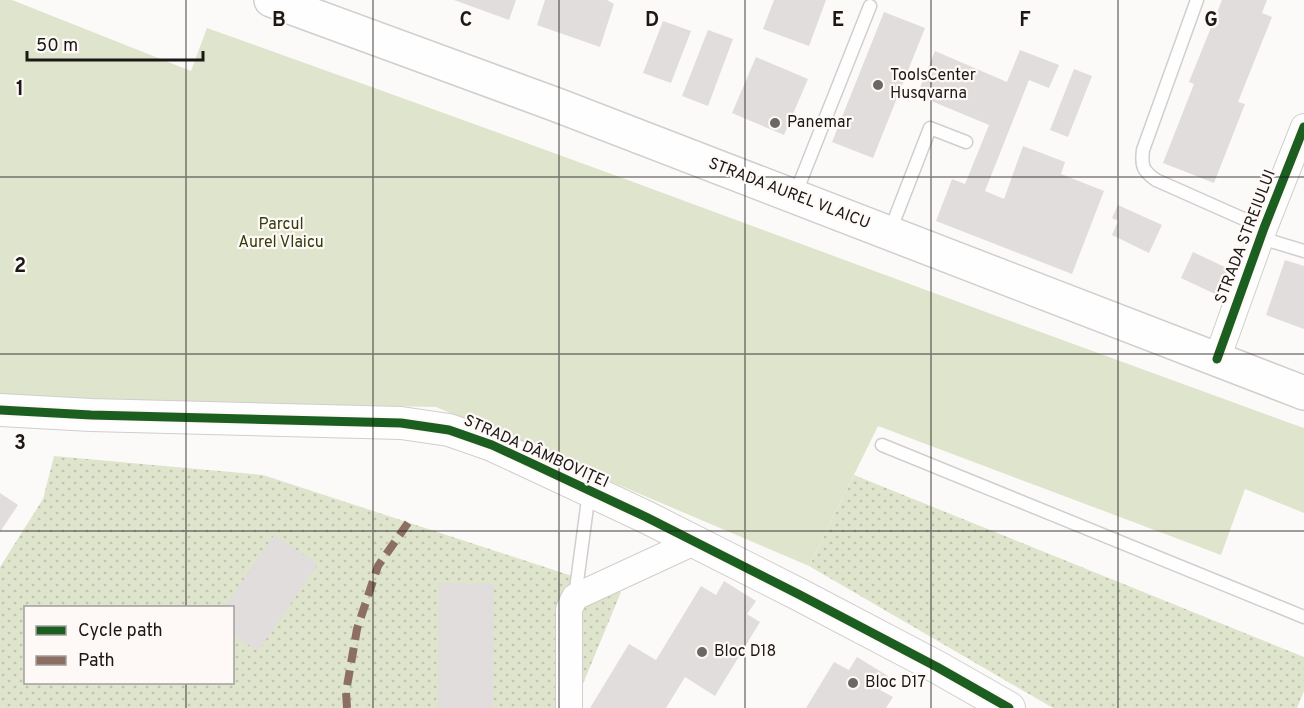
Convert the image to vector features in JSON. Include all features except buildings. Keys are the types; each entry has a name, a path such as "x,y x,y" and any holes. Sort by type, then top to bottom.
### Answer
{"main road":[{"name":"STRADA AUREL VLAICU","path":"280,1 890,232 1304,393"}],"street":[{"name":"STRADA STREIULUI","path":"1217,359 1304,127"},
{"name":"STRADA DÂMBOVIȚEI","path":"0,411 91,416 401,423 449,430 589,491 694,542 868,631 1009,708"},
{"path":"569,708 569,609 575,597 694,542"}],"lane":[{"path":"1197,0 1143,150 1141,163 1144,172 1263,233 1304,251"},
{"path":"795,196 870,6"},
{"path":"890,232 930,128 966,142"},
{"path":"882,445 1304,617"},
{"path":"575,597 589,491"}],"green space":[{"name":"Parcul Aurel Vlaicu","path":"0,0 12,0 191,71 207,28 1304,428 1304,513 1245,489 1221,555 878,426 809,566 436,407 87,400 0,394"},
{"path":"54,456 263,475 621,592 573,708 0,708 0,567 43,499"},
{"path":"854,475 1304,657 1304,691 1297,708 1053,708 809,566"}],"marked path":[{"path":"347,708 346,692 357,629 378,566 410,520"}],"cycle path":[{"path":"1217,359 1264,228 1304,127"},
{"path":"0,410 91,415 401,423 449,430 492,445 646,517 937,667 1009,708"}],"place":[{"name":"ToolsCenter Husqvarna","path":"878,85"},
{"name":"Panemar","path":"775,123"},
{"name":"Bloc D18","path":"702,652"},
{"name":"Bloc D17","path":"853,683"}]}
